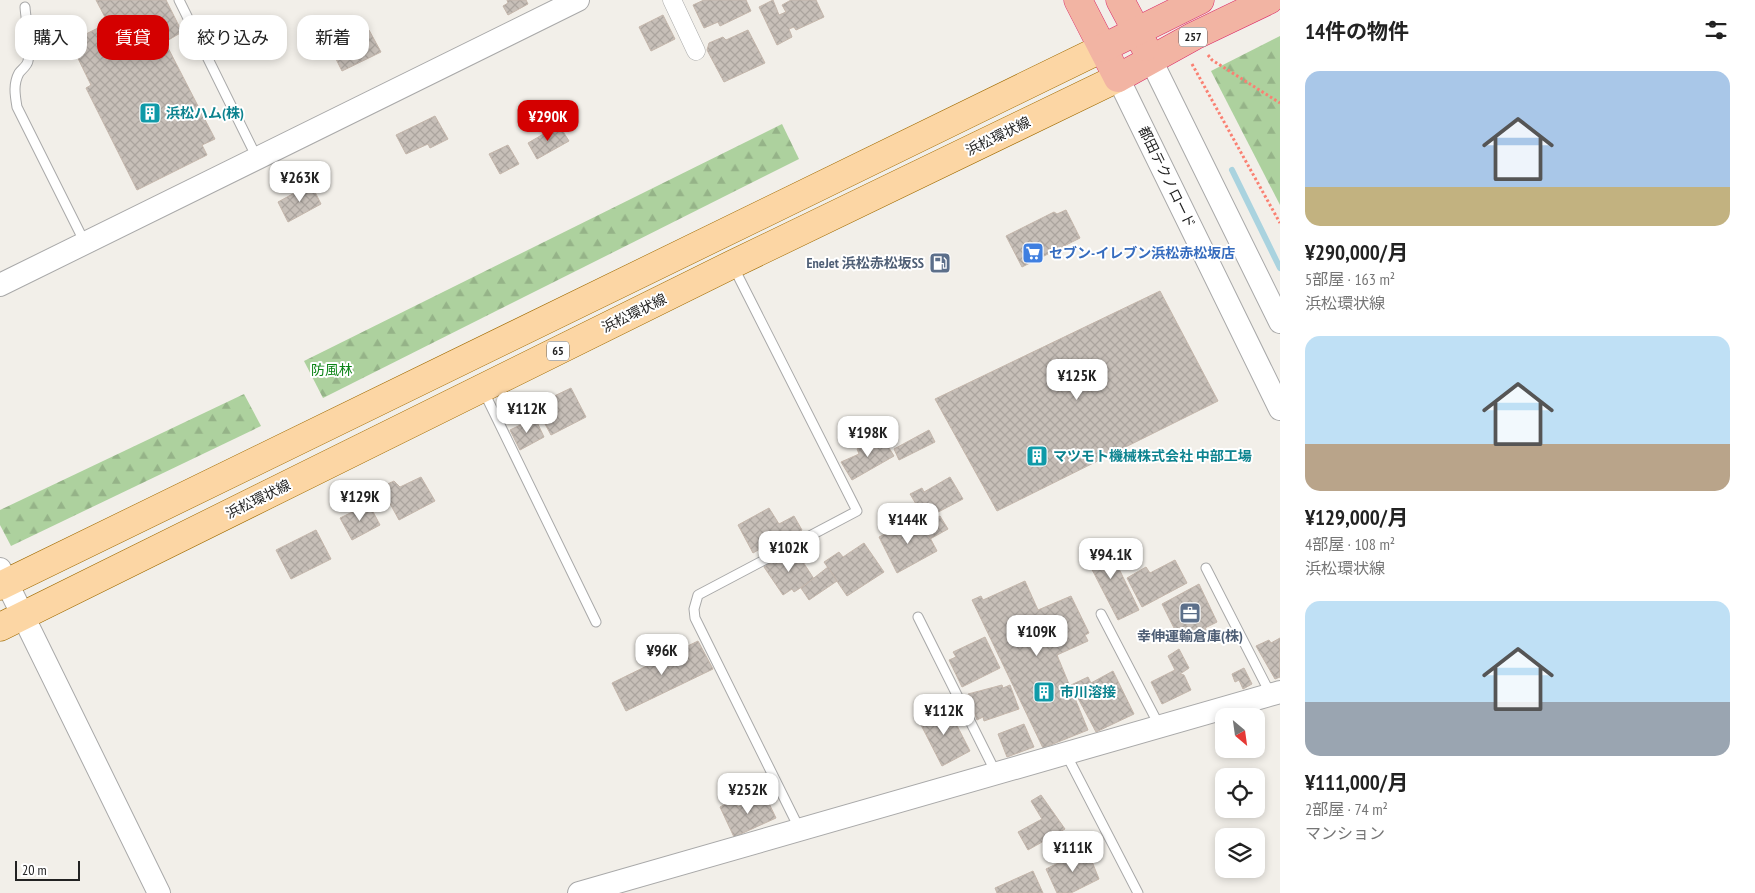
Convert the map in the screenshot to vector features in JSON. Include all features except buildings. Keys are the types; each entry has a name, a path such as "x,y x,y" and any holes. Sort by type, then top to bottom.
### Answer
{"highway":[{"name":"都田テクノロード","path":"1078,0 1118,78"},
{"path":"1120,0 1151,60"},
{"name":"257","path":"1103,48 1200,0"},
{"name":"浜松環状線","path":"1118,78 1188,40 1269,0"}],"main road":[{"name":"65","path":"2,580 1103,48"},
{"name":"浜松環状線","path":"11,621 733,264 1118,78"}],"street":[{"path":"0,285 578,0"},
{"path":"672,0 696,51"},
{"path":"1151,60 1280,322"},
{"name":"都田テクノロード","path":"1118,78 1280,409"},
{"path":"2,580 11,621 160,893"},
{"path":"579,893 607,889 800,830 1276,694"}],"lane":[{"path":"179,0 257,158"},
{"path":"25,7 30,48 28,64 20,72 15,83 17,107 85,243"},
{"path":"733,264 857,511 698,595 694,609 695,618 800,830"},
{"path":"482,388 596,622"},
{"path":"1206,568 1276,694"},
{"path":"1101,614 1160,727"},
{"path":"918,617 996,773"},
{"path":"1066,754 1138,893"}],"path":[{"path":"1188,40 1212,60 1280,103"},
{"path":"1188,40 1280,223"}],"green space":[{"path":"1280,36 1280,205 1211,71"},
{"name":"防風林","path":"782,124 799,159 323,398 304,361"},
{"path":"244,394 261,426 11,546 0,525 0,510"}],"waterway":[{"path":"1232,170 1280,268"}],"place":[{"name":"浜松ハム(株)","path":"150,113"},
{"name":"セブン-イレブン浜松赤松坂店","path":"1033,253"},
{"name":"EneJet 浜松赤松坂SS","path":"940,263"},
{"name":"マツモト機械株式会社 中部工場","path":"1037,456"},
{"name":"幸伸運輸倉庫(株)","path":"1190,613"},
{"name":"市川溶接","path":"1044,692"}]}
